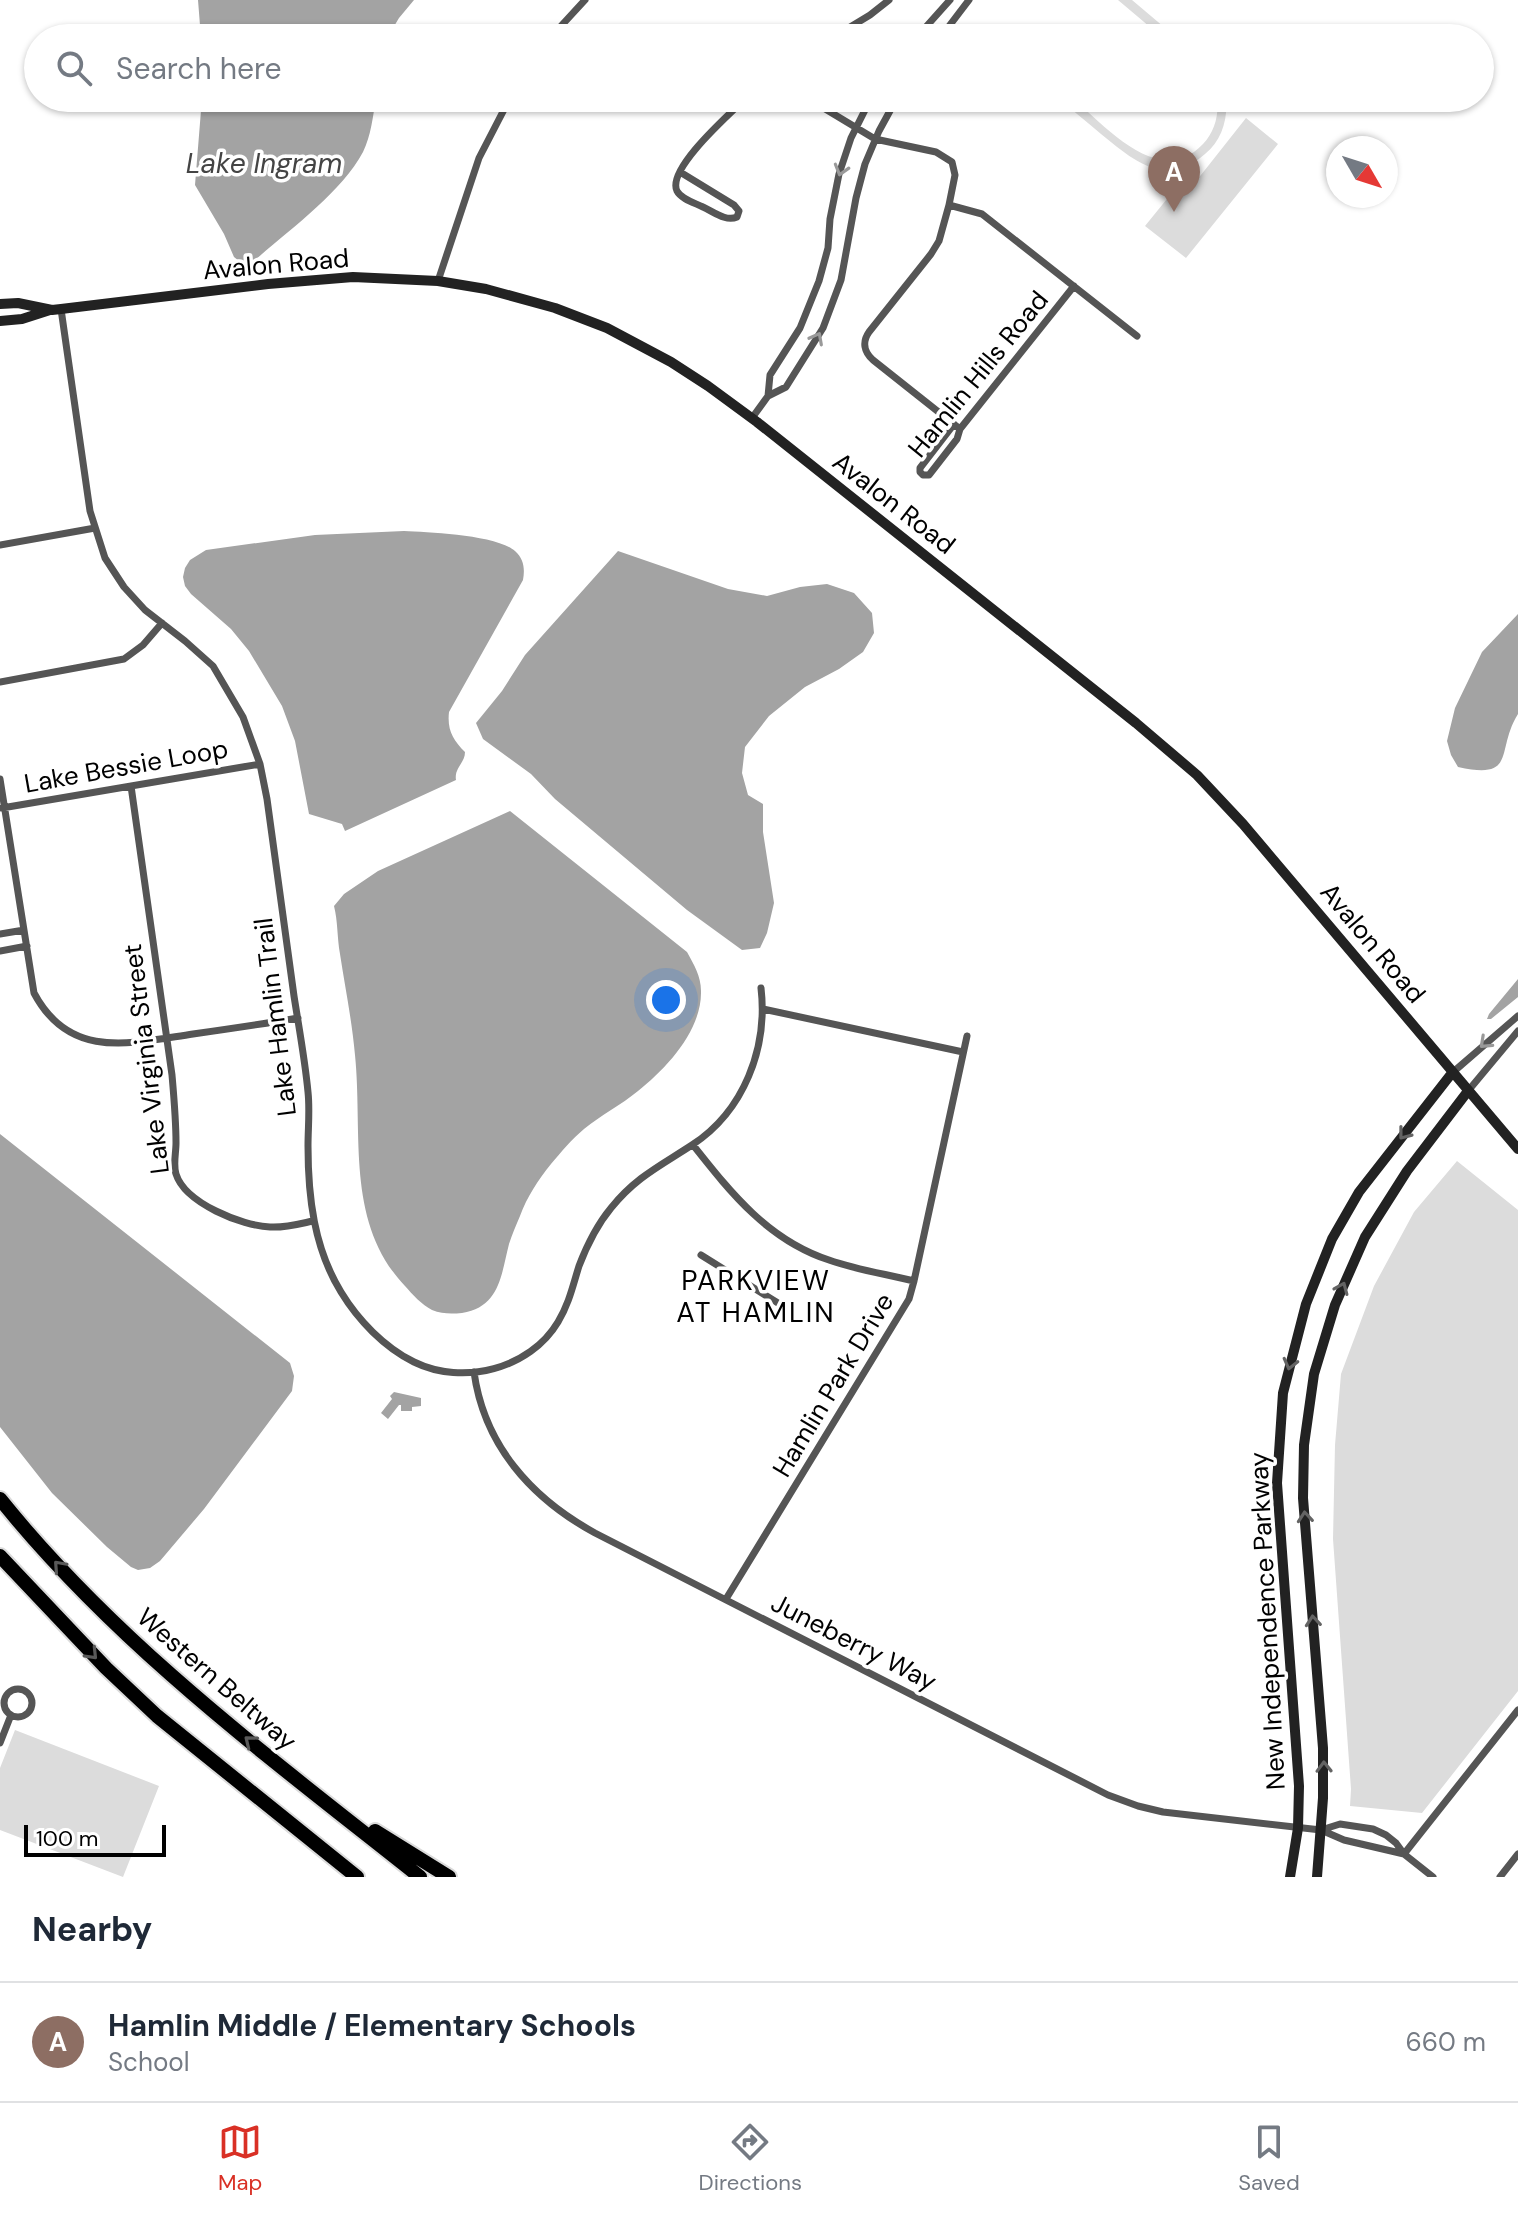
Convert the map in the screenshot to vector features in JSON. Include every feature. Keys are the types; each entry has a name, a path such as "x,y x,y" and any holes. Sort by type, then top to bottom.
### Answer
{"highway":[{"name":"Western Beltway","path":"0,1499 79,1587 133,1641 208,1708 420,1877"},
{"path":"0,1556 106,1668 157,1716 357,1877"},
{"path":"284,1768 449,1877"},
{"path":"299,1831 345,1877"}],"main road":[{"name":"Avalon Road","path":"0,321 22,319 56,309 268,284 353,277 438,281 486,289 555,308 607,328 671,362 752,418 1124,713 1197,775 1280,866 1518,1149"},
{"name":"Avalon Road","path":"0,304 18,303 56,309"},
{"name":"New Independence Parkway","path":"1290,1877 1298,1828 1299,1786 1277,1483 1283,1393 1306,1304 1332,1239 1359,1192 1452,1073"},
{"name":"New Independence Parkway","path":"1317,1877 1324,1776 1322,1712 1303,1498 1304,1445 1314,1374 1335,1305 1365,1237 1407,1171 1468,1091"}],"street":[{"path":"563,24 585,0"},
{"path":"855,24 889,0"},
{"path":"951,24 969,0"},
{"path":"928,24 948,1"},
{"path":"438,281 479,158 503,112"},
{"path":"680,172 734,205 739,211 737,217 728,219 682,196 675,185 680,172 707,135 731,112"},
{"path":"830,112 875,139 936,152 950,160 955,175 937,247 869,332 864,345 873,360 957,426"},
{"path":"768,396 770,375 800,328 819,281 828,248 835,191 844,159 864,112"},
{"path":"752,418 768,396 786,387 815,343 829,312 845,264 860,181 875,139 889,112"},
{"path":"949,205 982,214 1137,336"},
{"name":"Hamlin Hills Road","path":"957,426 958,438 929,475 923,475 920,468 1074,286"},
{"name":"Lake Hamlin Trail","path":"56,309 90,511 105,558 124,587 145,610 213,666 243,717 260,764 308,1095 309,1199 313,1221 339,1289 365,1326 415,1362 442,1371 474,1372 499,1367 530,1352 548,1336 562,1315 588,1245 607,1213 646,1173 693,1145 719,1121 742,1090 758,1047 763,1009 761,988"},
{"path":"0,545 95,528"},
{"path":"0,682 124,659 143,645 162,623"},
{"name":"Lake Bessie Loop","path":"2,808 260,764"},
{"path":"0,779 2,808 34,993 41,1006 62,1026 78,1036 108,1044 123,1044 298,1018"},
{"name":"Lake Virginia Street","path":"131,786 167,1038 175,1118 175,1169 181,1184 218,1213 244,1222 281,1227 313,1221"},
{"path":"0,934 24,930"},
{"path":"0,951 27,946"},
{"path":"763,1009 963,1052"},
{"path":"1452,1073 1518,1016"},
{"path":"1468,1091 1518,1031"},
{"name":"Hamlin Park Drive","path":"726,1599 909,1299 967,1036"},
{"path":"693,1145 745,1208 788,1241 829,1260 914,1281"},
{"path":"701,1255 786,1308"},
{"name":"Juneberry Way","path":"474,1372 482,1411 514,1467 542,1496 584,1527 1108,1795 1163,1812 1321,1830"},
{"path":"20,1689 31,1697 32,1706 27,1714 19,1717 11,1715 2,1698 20,1689"},
{"path":"1404,1854 1518,1710"},
{"path":"0,1743 11,1715"},
{"path":"1321,1830 1340,1824 1373,1829 1386,1835 1433,1877"},
{"path":"1321,1830 1344,1840 1404,1854"},
{"path":"1500,1877 1517,1857"}],"shaded area":[{"path":"1118,0 1132,0 1160,24 1146,24"},
{"path":"1075,112 1088,112 1134,149 1151,157 1169,160 1186,156 1203,144 1211,134 1217,112 1226,112 1220,136 1205,154 1190,164 1163,170 1150,167 1125,153"},
{"path":"1246,118 1278,144 1186,258 1145,226 1188,173 1197,180"},
{"path":"1457,1161 1518,1210 1518,1691 1422,1813 1350,1806 1333,1539 1335,1445 1341,1374 1374,1286 1414,1212"},
{"path":"15,1730 159,1786 123,1877 0,1830 0,1768"}],"water":[{"path":"198,0 414,0 395,24 200,24"},
{"name":"Lake Ingram","path":"201,112 374,112 363,152 342,182 254,261 244,265 234,257 195,185"},
{"path":"404,531 462,535 494,541 515,551 520,557 524,568 523,580 449,712 452,734 465,752 456,780 345,831 342,824 309,814 295,741 282,706 249,651 231,629 191,594 183,577 190,560 206,550 315,535"},
{"path":"618,551 728,589 767,596 827,584 854,593 872,613 874,633 863,652 805,687 769,716 745,747 742,773 748,795 763,804 763,832 774,903 760,948 742,950 687,910 555,799 531,774 483,739 476,723 525,655"},
{"path":"1518,614 1518,714 1502,759 1497,766 1489,769 1458,767 1447,741 1455,708 1482,652"},
{"path":"510,811 687,952 700,980 700,1006 689,1034 671,1060 649,1082 580,1133 542,1176 523,1209 509,1244 501,1278 491,1297 475,1310 443,1313 432,1310 417,1299 386,1261 373,1235 365,1206 360,1177 354,1042 334,906 344,894 378,871"},
{"path":"1518,979 1518,997 1487,1019 1489,1014"},
{"path":"0,1134 290,1363 294,1376 292,1391 204,1509 160,1561 150,1568 138,1570 131,1567 107,1547 52,1493 0,1427"},
{"path":"394,1392 421,1398 421,1406 412,1407 412,1411 401,1411 399,1405 388,1419 381,1413"}],"place":[{"name":"Hamlin Middle / Elementary Schools","path":"1174,212"}],"district":[{"name":"PARKVIEW AT HAMLIN","path":"756,1296"}]}
